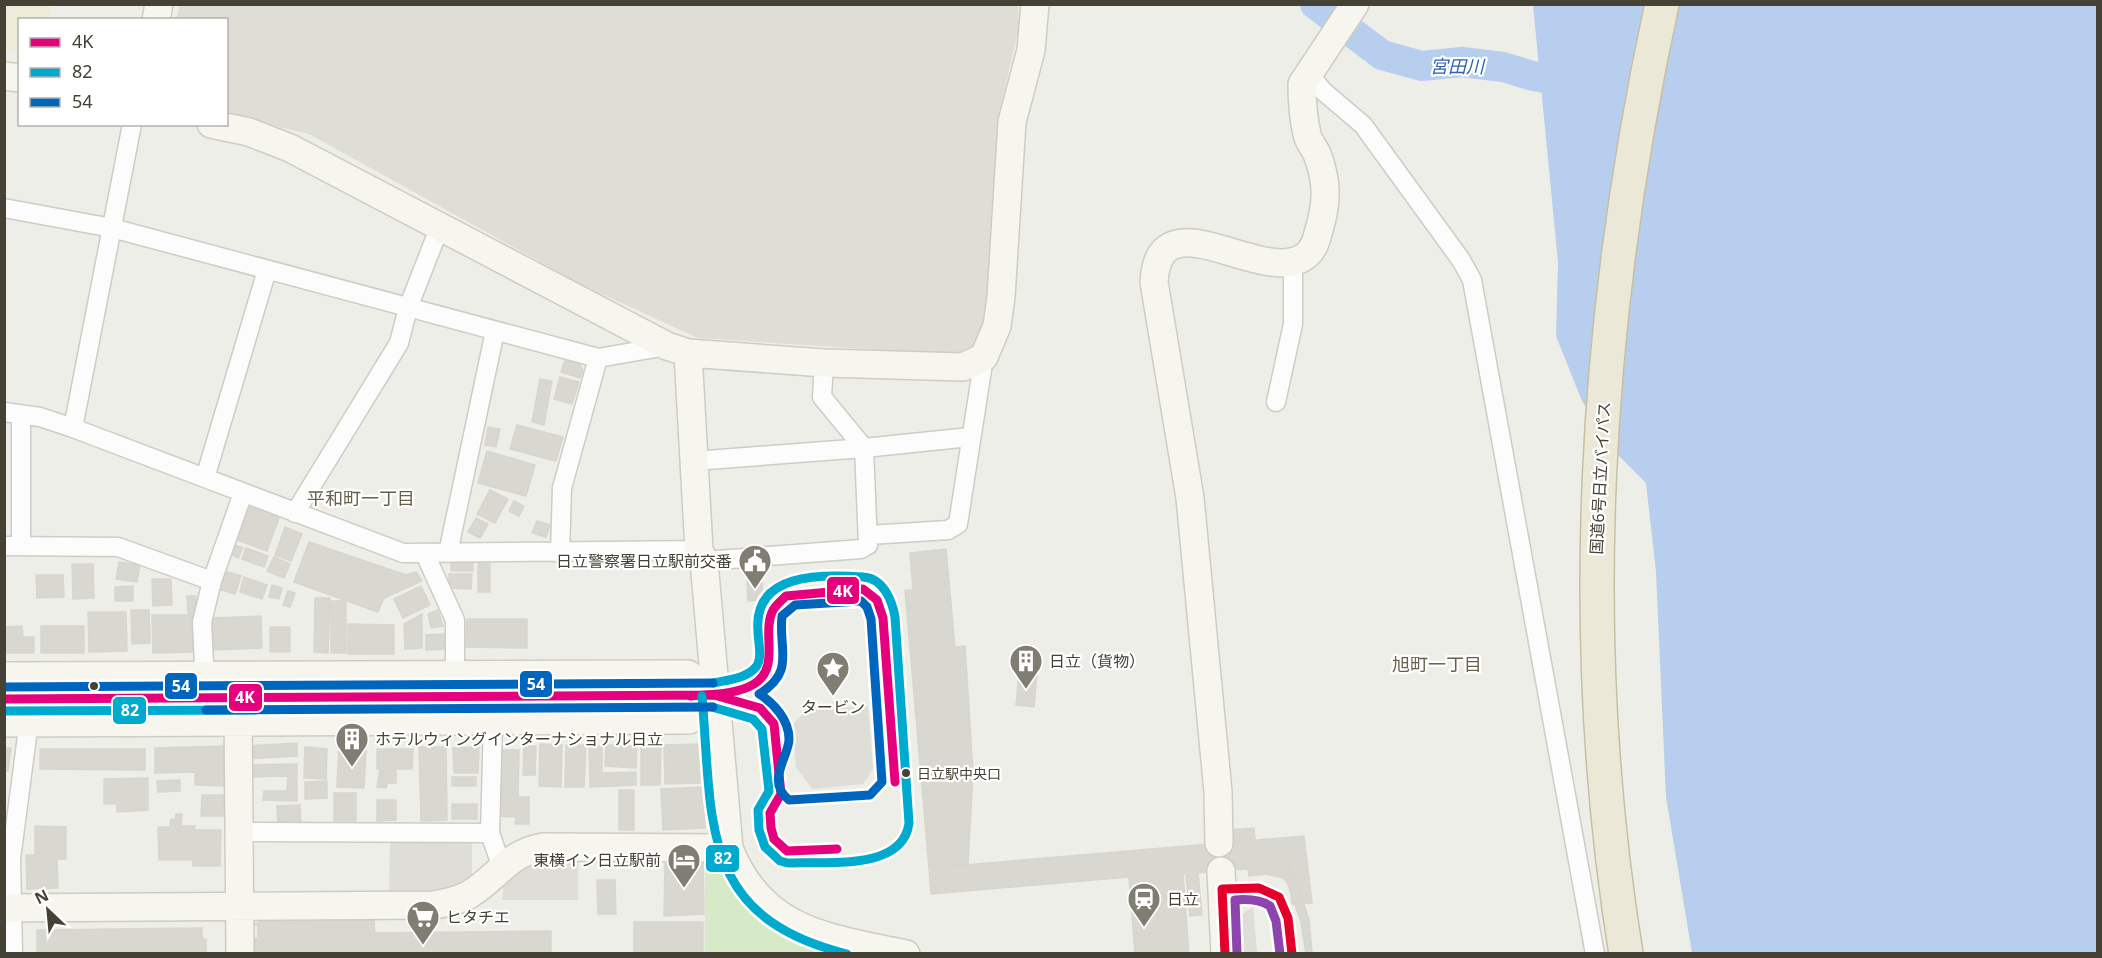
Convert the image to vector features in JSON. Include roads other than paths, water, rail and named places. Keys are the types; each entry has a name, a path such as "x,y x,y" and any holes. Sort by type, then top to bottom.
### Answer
{"highway":[{"name":"国道6号日立バイパス","path":"1626,954 1616,893 1602,740 1597,649 1597,501 1614,297 1627,204 1662,4"}],"street":[{"path":"869,535 948,530 958,524 984,357 997,326 1000,306 1012,122 1031,51 1035,4"},
{"path":"1219,843 1218,792 1190,498 1154,282 1155,267 1160,257 1171,247 1186,241 1202,242 1269,262 1293,262 1315,246 1327,204 1322,173 1307,137 1302,84 1355,4"},
{"path":"1314,66 1323,91 1363,125 1461,260 1472,280 1595,954"},
{"path":"73,428 132,126"},
{"path":"220,126 249,132 290,148 678,349"},
{"path":"4,208 112,228 598,358 678,349 824,363 963,368 984,357"},
{"path":"296,513 399,343 408,308 440,226"},
{"path":"1276,402 1293,324 1293,262"},
{"path":"205,478 267,270"},
{"path":"448,553 495,331"},
{"path":"678,349 694,460 729,848 744,881 757,896 770,909 796,925 826,937 906,954"},
{"path":"560,553 562,488 598,358"},
{"path":"212,581 118,547 13,546 13,413 40,417 73,428 403,553 702,556 861,549 868,545 869,535 864,448 822,398 824,363"},
{"path":"694,460 864,448 970,437"},
{"path":"205,686 202,622 212,581 243,493"},
{"path":"425,554 455,620 455,674 493,721 490,833 502,868"},
{"path":"25,705 205,686 455,674 688,674 714,695"},
{"path":"4,676 25,705 11,859 9,908 13,954"},
{"path":"205,686 238,710 472,697 714,695"},
{"path":"4,699 25,705 238,710 493,721 689,720 714,695"},
{"path":"238,710 240,954"},
{"path":"239,832 490,833"},
{"path":"9,908 434,905 468,895 516,855 543,847 729,848"},
{"path":"1221,871 1225,954"}],"water":[{"path":"1533,5 2097,5 2097,953 1692,953 1666,797 1656,572 1646,483 1616,453 1582,401 1556,336 1558,262"}],"waterway":[{"name":"宮田川","path":"1315,4 1382,55 1422,66 1462,62 1503,67 1533,76 1579,84"}],"place":[{"name":"日立警察署日立駅前交番","path":"755,590"},
{"name":"日立（貨物）","path":"1026,690"},
{"name":"タービン","path":"833,697"},
{"name":"ホテルウィングインターナショナル日立","path":"352,768"},
{"name":"日立駅中央口","path":"906,773"},
{"name":"東横イン日立駅前","path":"684,889"},
{"name":"日立","path":"1144,928"},
{"name":"ヒタチエ","path":"423,946"}],"district":[{"name":"平和町一丁目","path":"361,498"},
{"name":"旭町一丁目","path":"1437,664"}]}
